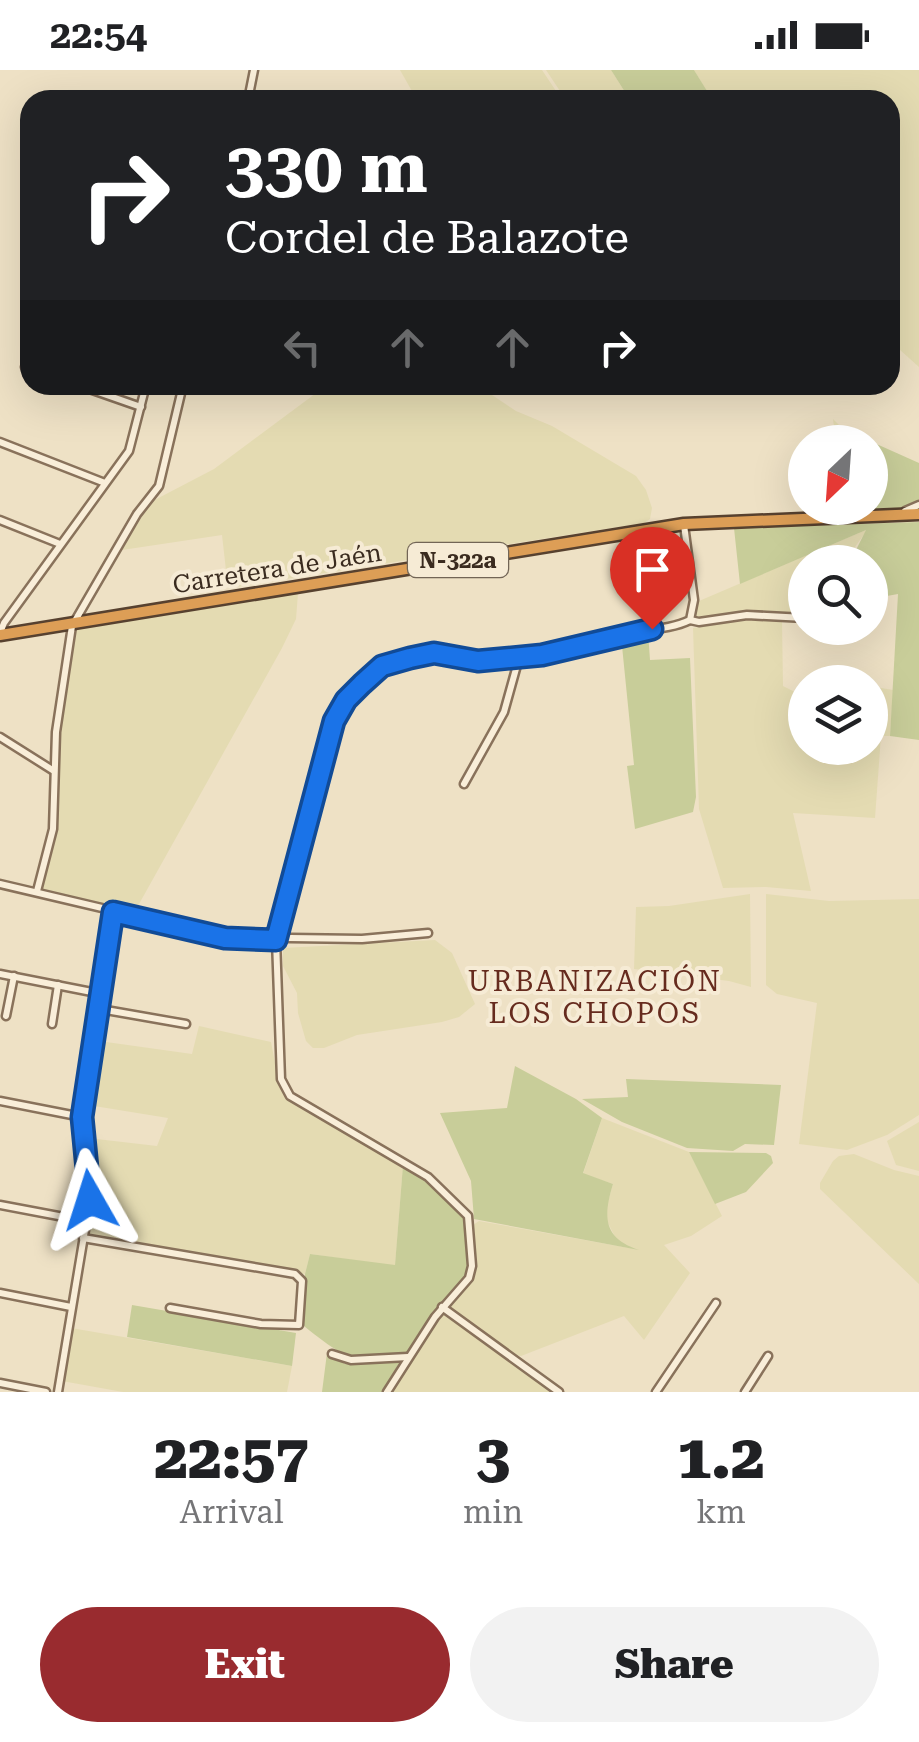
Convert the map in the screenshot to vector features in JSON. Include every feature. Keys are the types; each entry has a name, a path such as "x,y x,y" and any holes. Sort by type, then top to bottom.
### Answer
{"highway":[{"name":"Carretera de Jaén","path":"888,515 919,514"},
{"name":"Carretera de Jaén","path":"0,634 684,524 788,519"}],"street":[{"path":"107,395 141,407"},
{"path":"0,634 4,623 129,451 144,395"},
{"path":"37,891 53,829 61,693 74,622 137,514 159,486 181,395"},
{"path":"0,442 105,483"},
{"path":"888,514 919,505"},
{"path":"0,520 60,544"},
{"path":"684,524 694,600 690,620"},
{"path":"387,1392 442,1307 471,1272 468,1216 428,1177 298,1102 284,1088 276,940 334,721 346,700 382,666 410,658 434,653 478,661 519,658 624,633 679,626 690,620 788,616"},
{"path":"464,784 504,712 519,658"},
{"path":"0,737 54,770"},
{"path":"0,884 225,938 362,939 428,934"},
{"path":"58,1392 90,1186 82,1117 113,912"},
{"path":"0,974 102,994"},
{"path":"6,1016 14,976"},
{"path":"52,1024 58,985"},
{"path":"100,1009 186,1024"},
{"path":"0,1101 82,1117"},
{"path":"0,1205 85,1221"},
{"path":"83,1238 295,1274 302,1281 299,1325 261,1324 170,1308"},
{"path":"0,1293 71,1307"},
{"path":"656,1392 716,1302"},
{"path":"442,1307 559,1392"},
{"path":"332,1354 350,1360 409,1357"},
{"path":"745,1392 768,1356"},
{"path":"0,1383 46,1392"}],"shaded area":[{"path":"400,70 542,70 555,90 411,90"},
{"path":"546,70 611,70 624,90 559,90"},
{"path":"694,70 919,70 919,367 900,350 900,90 706,90"},
{"path":"314,395 492,395 636,476 652,508 650,519 644,523 228,588 222,535 122,550 147,504 214,469"},
{"path":"868,529 856,545 830,545"},
{"path":"788,563 788,613 761,611 696,621 699,601"},
{"path":"298,593 296,619 282,648 134,913 40,890 53,843 57,754 74,629"},
{"path":"752,618 782,621 783,686 788,688 788,765 879,765 875,818 793,813 811,891 723,888 699,809 693,628"},
{"path":"888,689 893,690 888,736"},
{"path":"750,894 751,987 634,969 636,907"},
{"path":"766,894 829,901 919,899 919,1115 887,1135 847,1150 799,1144 817,1003 777,994 766,985"},
{"path":"435,940 452,953 475,1004 459,1017 357,1035 324,1048 313,1048 306,1041 297,993 283,966 283,948"},
{"path":"199,1026 271,1042 279,1084 287,1098 403,1165 395,1266 310,1254 305,1274 98,1239 89,1233 91,1205 96,1199 88,1138 157,1146 168,1118 88,1105 99,1041 192,1054"},
{"path":"602,1118 689,1152 722,1216 691,1236 664,1245 690,1273 644,1340 624,1316 521,1356 510,1354 448,1307 473,1278 473,1225 479,1221 629,1248 617,1241 607,1221 613,1184 583,1174"},
{"path":"919,1122 919,1171 896,1165 887,1141"},
{"path":"854,1154 919,1176 919,1284 820,1189 833,1161"},
{"path":"442,1310 556,1392 389,1392"},
{"path":"71,1328 292,1366 287,1392 123,1392 62,1381"}],"green space":[{"path":"611,70 694,70 706,90 624,90"},
{"path":"888,449 919,463 919,501 903,508 888,509"},
{"path":"919,522 919,740 890,736 898,594 888,596 888,545 858,545 866,530 831,545 788,545 788,563 740,584 734,528"},
{"path":"648,632 650,660 690,658 696,797 693,812 635,829 627,766 634,765 621,636"},
{"path":"515,1066 602,1118 583,1173 613,1184 607,1216 612,1233 639,1250 474,1219 471,1181 440,1113 507,1108"},
{"path":"626,1079 781,1085 774,1145 745,1144 733,1151 687,1148 622,1122 582,1099 628,1097"},
{"path":"689,1152 766,1153 773,1163 746,1192 715,1204"},
{"path":"403,1165 423,1176 464,1215 470,1264 465,1280 444,1301 406,1354 351,1356 331,1347 304,1326 305,1274 310,1254 395,1265"},
{"path":"132,1305 296,1333 292,1366 127,1337"},
{"path":"327,1353 345,1364 401,1360 382,1392 322,1392"}],"district":[{"name":"URBANIZACIÓN LOS CHOPOS","path":"595,997"}],"route":[{"path":"90,1200 82,1117 113,912 225,938 276,940 334,721 346,700 382,666 434,653 478,661 542,655 652,629"}]}
